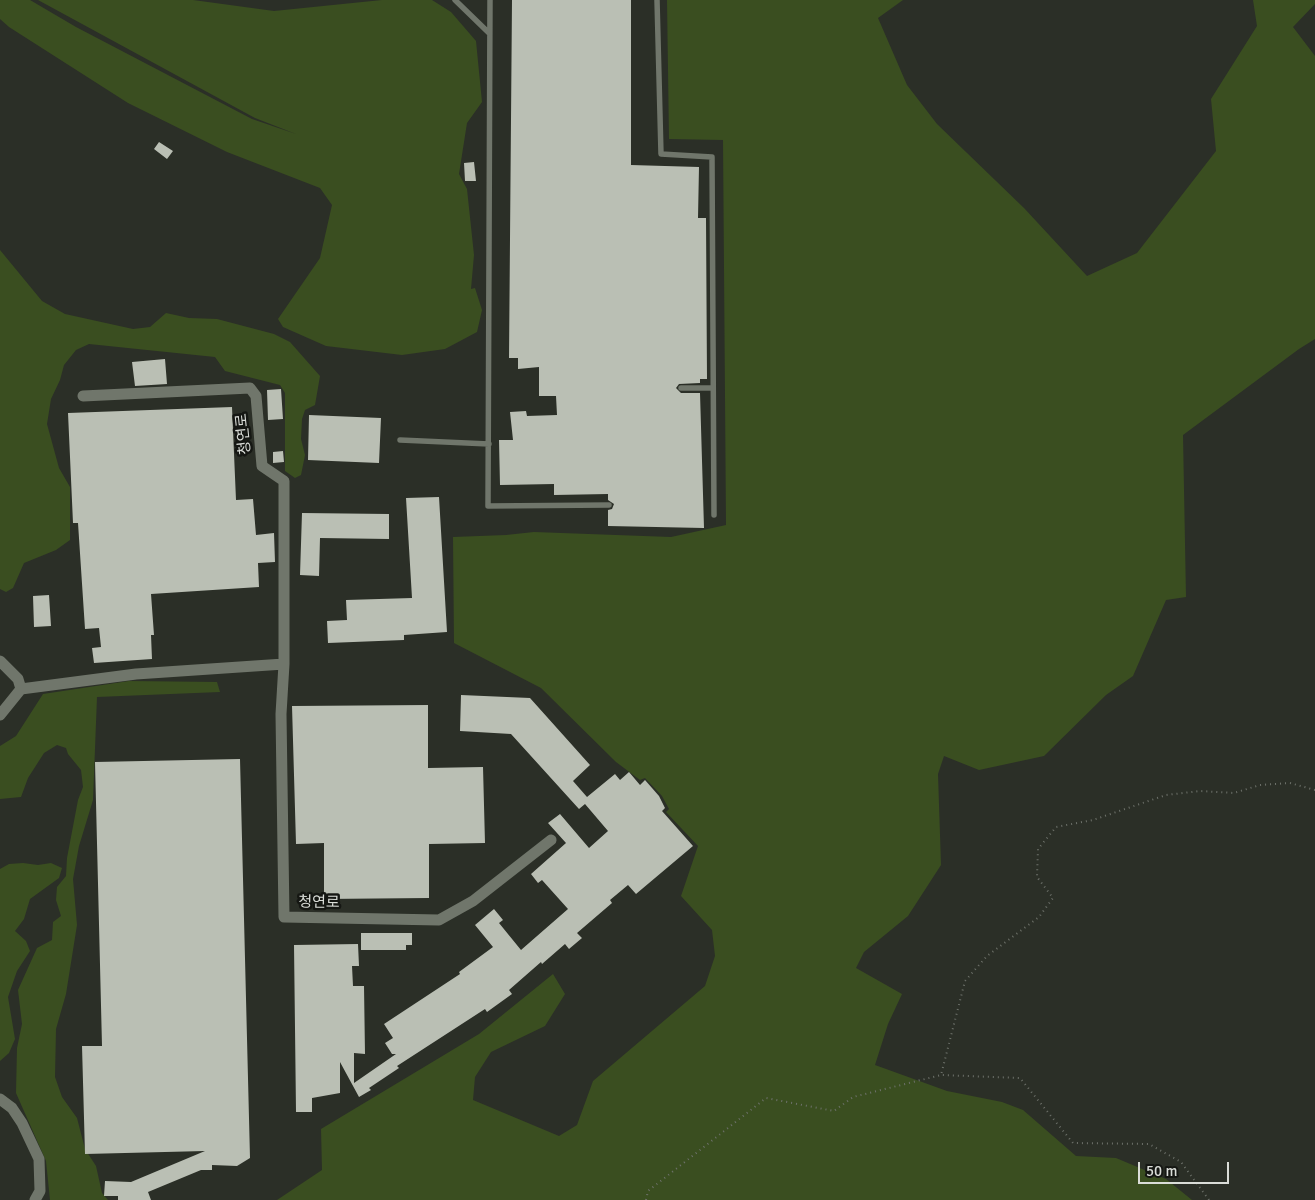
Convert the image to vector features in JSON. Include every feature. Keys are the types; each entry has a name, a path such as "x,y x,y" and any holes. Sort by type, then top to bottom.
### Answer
{"street":[{"name":"청연로","path":"83,396 250,388 256,396 262,466 284,481 284,664 281,714 284,917 440,920 473,901 551,840"},
{"path":"0,661 18,679 21,689"},
{"path":"0,715 21,689 136,674 284,664"},
{"path":"0,1099 12,1108 22,1123 39,1159 40,1191 35,1200"}],"lane":[{"path":"454,0 489,33"},
{"path":"490,0 488,506 609,504"},
{"path":"658,0 661,154 712,157 714,515"},
{"path":"681,388 712,388"},
{"path":"400,440 489,444"}],"path":[{"path":"941,1075 965,981 988,956 1039,917 1053,898 1037,877 1037,858 1038,849 1056,827 1093,820 1166,794 1200,791 1234,793 1260,785 1290,783 1315,790"},
{"path":"646,1200 648,1190 766,1098 834,1111 853,1097 941,1075 1020,1078 1073,1143 1149,1144 1181,1162 1208,1200"}],"green space":[{"path":"0,0 30,0 76,27 252,119 296,134 255,118 38,0 193,0 274,11 382,0 432,0 451,12 476,41 482,102 467,123 459,174 467,189 474,255 471,289 475,288 482,310 477,332 445,349 402,355 326,346 283,327 278,319 320,258 332,205 320,188 227,152 128,103 9,27 0,19"},
{"path":"667,0 903,0 878,18 907,85 937,124 1024,208 1087,276 1137,253 1216,151 1211,99 1257,26 1253,0 1315,0 1315,4 1293,27 1315,56 1315,339 1183,435 1186,597 1166,600 1133,676 1106,695 1044,756 979,770 944,756 938,774 941,865 908,916 864,952 856,968 902,994 888,1024 875,1065 947,1091 1002,1102 1023,1110 1076,1156 1116,1158 1166,1179 1192,1200 277,1200 322,1170 321,1129 479,1034 553,974 565,994 545,1026 491,1052 475,1077 473,1100 559,1136 577,1125 593,1081 705,986 715,956 712,930 681,896 698,846 666,812 669,809 662,796 645,778 640,780 616,762 541,688 454,643 453,537 534,532 671,537 726,525 723,140 669,139"},
{"path":"0,250 42,301 65,314 133,329 150,327 166,313 189,318 217,319 274,334 290,342 320,376 315,405 305,410 302,419 301,439 305,455 301,475 295,478 285,471 285,393 280,385 225,371 215,357 89,344 76,350 64,365 60,380 51,399 47,424 59,468 70,487 70,540 56,550 24,563 13,588 6,592 0,589"},
{"path":"129,681 217,682 220,692 97,697 93,800 79,846 73,879 77,925 66,994 56,1029 55,1077 62,1097 77,1118 85,1149 96,1166 102,1193 108,1200 50,1200 46,1161 16,1093 17,1048 22,1024 18,990 37,948 52,940 53,922 61,916 56,900 57,887 66,876 67,858 78,800 83,787 81,770 68,754 66,748 57,745 44,753 28,778 21,797 0,799 0,746 16,736 43,694"},
{"path":"51,863 62,868 59,878 30,899 24,919 15,931 26,941 30,951 17,971 8,997 15,1039 9,1053 0,1061 0,869 9,864 38,865"}],"building":[{"path":"512,0 631,0 631,165 699,167 698,218 706,218 707,379 700,379 700,383 679,384 676,388 681,393 700,393 704,528 608,526 608,510 612,509 614,504 608,500 608,494 554,495 554,484 500,485 499,440 513,440 510,412 526,411 527,416 557,415 556,396 539,396 539,367 518,369 518,358 509,358"},
{"path":"159,142 173,151 167,159 154,149"},
{"path":"474,162 476,181 465,181 464,163"},
{"path":"165,359 167,384 135,386 132,362"},
{"path":"281,389 283,419 268,420 267,390"},
{"path":"232,407 236,500 253,499 256,535 274,533 275,562 258,563 259,587 151,594 154,635 151,635 152,659 94,663 92,648 101,647 99,628 85,629 78,523 73,523 68,413"},
{"path":"309,415 381,418 379,463 308,460"},
{"path":"283,451 284,462 273,463 273,452"},
{"path":"439,497 447,632 404,635 404,640 328,643 327,621 347,620 346,600 412,598 406,498"},
{"path":"302,513 389,514 389,539 320,538 319,576 300,575"},
{"path":"49,595 51,626 34,627 33,596"},
{"path":"461,695 530,698 590,765 573,781 587,797 615,774 620,780 629,772 640,785 645,780 659,796 665,808 662,811 693,846 636,894 628,885 610,900 612,903 577,933 582,938 569,949 565,944 542,964 541,962 509,990 512,994 487,1012 485,1009 397,1066 399,1068 369,1088 371,1090 359,1097 340,1062 340,1093 312,1098 312,1112 296,1112 294,945 358,944 359,966 352,966 353,986 364,986 365,1054 354,1053 354,1083 396,1054 392,1054 385,1043 393,1038 384,1024 460,974 459,972 493,947 475,925 494,909 503,920 499,923 521,950 568,909 542,880 538,883 531,874 566,843 548,823 560,814 589,848 608,831 585,804 579,809 511,734 460,731"},
{"path":"428,705 428,768 483,767 485,843 429,844 429,898 324,899 324,843 296,844 292,706"},
{"path":"240,759 250,1158 237,1166 212,1165 212,1170 201,1170 148,1192 151,1200 118,1200 118,1196 104,1196 105,1181 131,1182 205,1151 85,1154 82,1046 102,1046 95,762"},
{"path":"361,933 412,933 412,945 406,945 406,950 361,950"}]}
